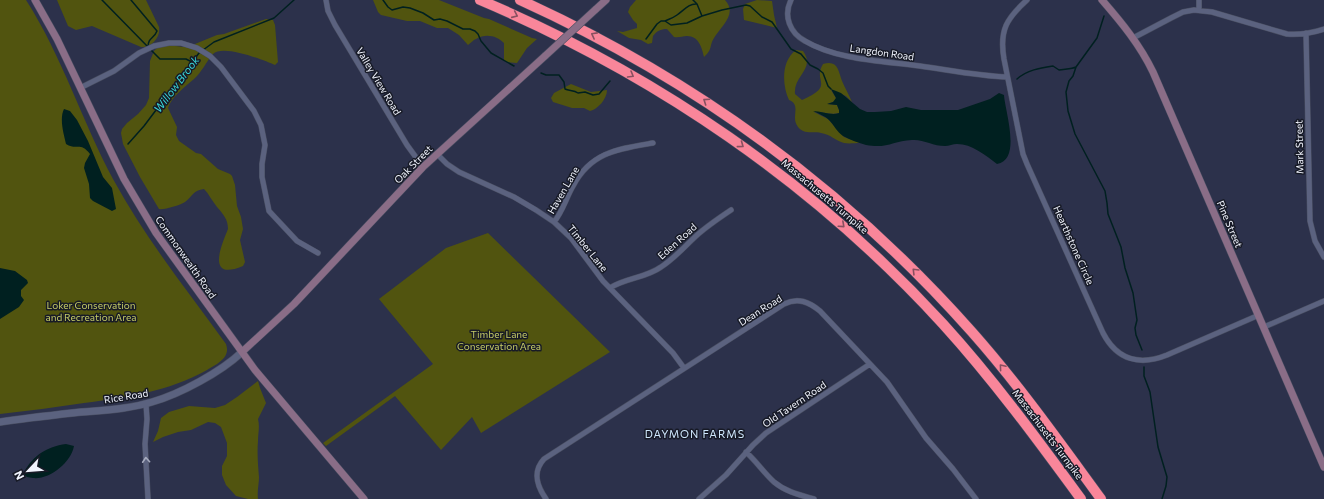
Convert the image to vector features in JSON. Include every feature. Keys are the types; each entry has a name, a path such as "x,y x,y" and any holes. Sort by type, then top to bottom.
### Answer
{"highway":[{"name":"Massachusetts Turnpike","path":"480,0 574,43 666,95 754,154 837,220 898,278 957,340 1011,405 1081,499"},
{"name":"Massachusetts Turnpike","path":"520,0 608,43 700,97 775,150 852,212 909,266 973,333 1018,387 1101,499"}],"main road":[{"name":"Commonwealth Road","path":"35,0 57,39 119,170 140,207 172,256 267,384 364,499"},
{"name":"Oak Street","path":"242,352 294,304 423,167 606,0"},
{"name":"Pine Street","path":"1102,0 1133,38 1153,72 1324,467"}],"street":[{"name":"Valley View Road","path":"326,0 328,10 335,25 407,145 423,167"},
{"name":"Langdon Road","path":"791,0 788,18 793,31 804,41 823,50 854,57 1007,78"},
{"name":"Hearthstone Circle","path":"1027,0 1011,16 1005,28 1002,50 1023,154 1107,341 1115,350 1125,356 1135,360 1149,360 1160,358 1259,316"},
{"path":"1199,0 1199,10"},
{"path":"1133,38 1177,15 1189,11 1199,10 1280,32 1293,34 1324,29"},
{"name":"Mark Street","path":"1306,33 1310,221 1315,241 1324,257"},
{"path":"80,88 114,71 133,57 154,46 169,43 181,43 204,52 216,61 254,111 261,125 265,145 262,164 262,177 271,214 279,220 297,242 318,253"},
{"name":"Haven Lane","path":"554,222 563,209 574,183 591,162 616,150 653,143"},
{"name":"Timber Lane","path":"437,154 447,164 459,172 514,197 554,222 570,238 610,288 673,353 684,368"},
{"name":"Eden Road","path":"610,288 618,283 643,276 661,267 679,253 706,228 731,210"},
{"name":"Dean Road","path":"546,499 539,487 536,476 538,467 544,459 784,304 794,300 799,300 812,305 870,364 893,390 926,438 953,469 976,499"},
{"path":"1264,327 1324,301"},
{"name":"Rice Road","path":"0,422 146,404 167,397 198,382 229,364 242,352"},
{"name":"Old Tavern Road","path":"700,499 723,478 759,438 870,364"},
{"path":"146,404 145,444 148,499"},
{"path":"746,452 779,486 790,492 814,499"}],"green space":[{"name":"Loker Conservation and Recreation Area","path":"0,0 26,0 50,43 91,134 125,201 167,263 226,344 227,353 225,357 219,363 207,370 177,384 132,396 0,414"},
{"path":"57,0 146,0 159,27 157,38 152,44 141,47 92,26 76,30 68,26"},
{"path":"373,0 439,0 537,39 527,48 517,63 506,62 504,60 504,43 498,39 491,36 484,36 475,39 468,45 459,35 448,28 437,28 420,21 407,21 381,15 378,12"},
{"path":"636,0 725,0 729,5 730,10 727,20 714,38 709,52 704,57 701,46 697,40 687,36 674,37 667,29 662,29 657,32 653,36 652,43 648,44 641,40 629,38 617,31 623,32 637,28 637,24 628,12"},
{"path":"757,0 772,1 777,28 744,20 743,9 745,4"},
{"path":"266,19 273,20 275,25 278,62 275,65 243,54 218,51 213,54 197,76 175,96 168,108 177,127 176,135 179,141 196,153 201,154 218,169 232,176 235,185 237,206 243,229 240,240 245,262 243,266 232,269 224,269 220,266 219,260 222,245 228,229 226,219 223,214 204,189 195,192 183,203 168,208 159,209 123,144 121,133 122,129 127,123 146,105 149,98 150,61 154,51 158,47 166,45 184,47"},
{"path":"796,50 803,51 807,63 806,68 797,82 795,94 802,100 818,91 821,87 820,70 823,64 832,63 835,65 852,102 846,96 831,90 836,98 835,101 828,104 837,105 839,113 830,114 814,112 828,119 844,137 860,143 844,143 818,132 803,131 798,127 795,119 795,105 789,100 784,80 785,67 791,55"},
{"path":"571,84 591,92 607,90 607,93 602,103 590,111 584,108 572,108 553,102 551,98 554,93"},
{"name":"Timber Lane Conservation Area","path":"488,233 610,352 481,433 472,417 441,450 395,396 326,446 323,443 433,364 379,299 446,248"},
{"path":"258,381 266,403 258,419 258,499 248,499 236,496 226,485 222,475 222,466 227,456 227,443 221,427 215,423 208,422 191,430 178,432 153,442 158,431 161,418 169,412 189,406 215,408 225,405"}],"shaded area":[{"path":"831,89 841,93 860,109 867,112 891,111 906,107 921,110 958,110 990,99 999,93 1004,95 1009,123 1009,154 1005,161 997,164 978,151 963,144 941,146 912,140 873,146 854,141 843,136 831,122 822,115 813,111 833,114 839,113 837,105 827,104 833,102 836,98"},
{"path":"64,109 70,111 77,120 88,141 103,177 112,188 116,209 112,211 90,198 89,184 84,168 90,154 84,148 73,147 66,144 62,122"},
{"path":"0,268 15,271 27,280 28,283 21,290 21,296 24,300 19,307 0,319"},
{"path":"66,444 74,446 69,458 58,469 39,478 28,477 25,475 24,472 36,456 52,447"}],"waterway":[{"path":"102,0 148,47"},
{"path":"131,0 157,31 149,41 148,47"},
{"name":"Willow Brook","path":"128,144 144,126 199,53 214,42 274,18 294,0"},
{"name":"Willow Brook","path":"383,0 392,10 403,7 410,8 423,13 434,20 440,19 463,29 475,31 491,53 514,66"},
{"path":"693,0 697,4 702,16"},
{"path":"665,21 676,16 689,6 697,4"},
{"name":"Willow Brook","path":"646,39 661,21 665,21 671,25 687,23 702,16 722,10 746,5 750,6 762,17 772,22 791,49 801,54 810,65 823,73 828,86 831,89"},
{"name":"Willow Brook","path":"1017,79 1029,71 1043,68 1053,66 1059,70 1076,67 1097,38 1104,16"},
{"path":"151,50 160,59 186,59 192,62"},
{"path":"1076,67 1073,76 1069,81 1066,92 1068,111 1075,134 1105,191 1108,214 1121,247 1125,268 1133,293 1137,320 1135,328 1136,335 1142,350"},
{"name":"Willow Brook","path":"541,73 546,75 559,75 564,82 565,89 578,93 585,92 593,95 599,94 610,81"},
{"path":"1144,367 1144,376 1150,392 1158,447 1167,477 1162,499"}],"district":[{"name":"DAYMON FARMS","path":"695,433"}]}
